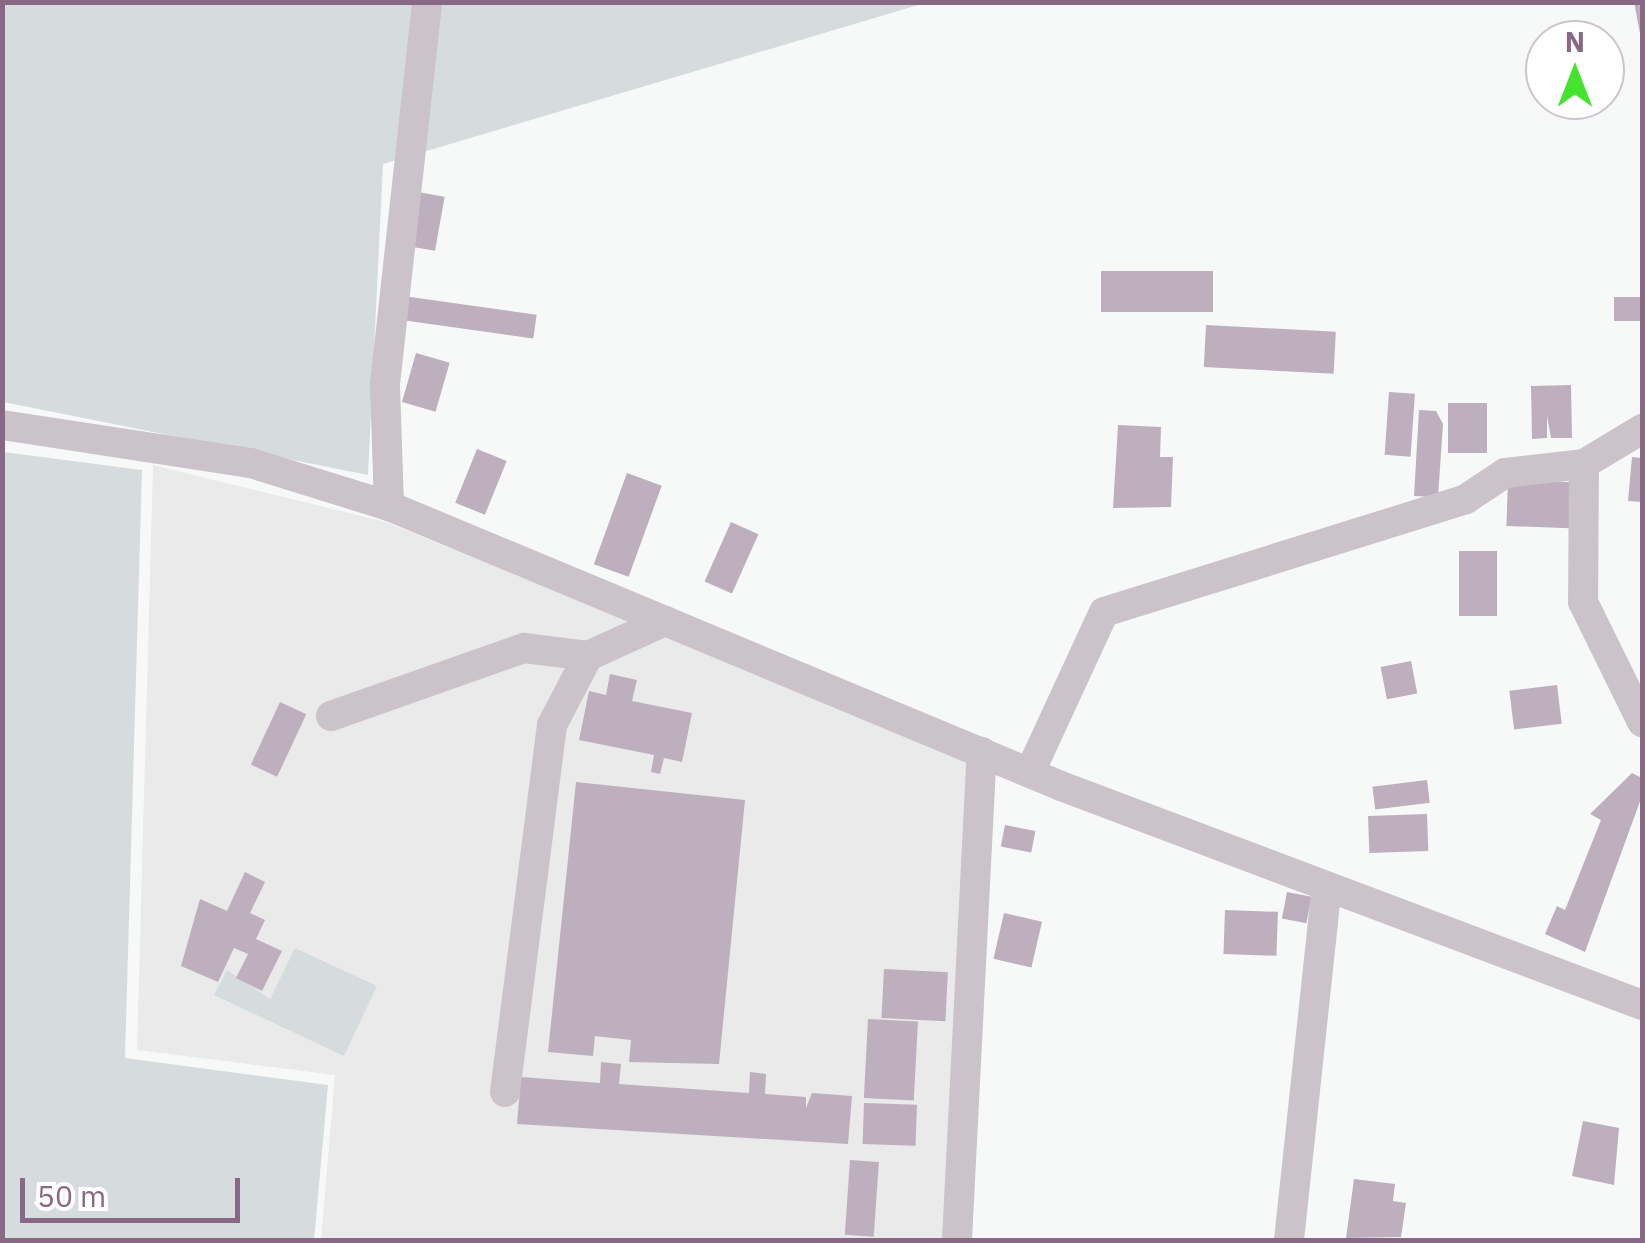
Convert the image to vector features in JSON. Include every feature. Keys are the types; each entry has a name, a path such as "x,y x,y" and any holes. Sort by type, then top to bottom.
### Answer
{"street":[{"path":"389,506 385,384 427,2"},
{"path":"2,425 251,463 389,506 1030,772 1327,887 1641,997"},
{"path":"1030,772 1104,612 1466,499 1505,472 1584,464 1642,430"},
{"path":"1584,464 1583,602 1642,722"},
{"path":"331,716 524,648 588,656 665,621"},
{"path":"505,1092 552,725 588,656"},
{"path":"956,1240 982,752"},
{"path":"1289,1240 1327,887"}],"shaded area":[{"path":"2,3 925,3 383,164 368,475 3,402"},
{"path":"3,452 142,470 125,1058 328,1085 314,1240 3,1240"},
{"path":"153,465 386,522 971,760 945,1240 321,1240 335,1075 137,1050"},
{"path":"295,948 377,986 344,1056 214,995 227,970 270,999"}],"building":[{"path":"1634,2 1642,2 1642,39 1641,39"},
{"path":"418,192 445,197 435,251 408,246"},
{"path":"1101,271 1213,271 1213,312 1101,312"},
{"path":"396,295 537,315 533,339 393,319"},
{"path":"1614,297 1642,297 1642,321 1614,321"},
{"path":"1206,325 1336,332 1334,374 1204,367"},
{"path":"416,353 450,363 436,412 402,402"},
{"path":"1571,385 1572,438 1551,438 1547,416 1547,438 1532,439 1531,386"},
{"path":"1389,392 1415,394 1411,457 1385,455"},
{"path":"1448,403 1487,403 1487,453 1448,453"},
{"path":"1419,410 1436,411 1443,424 1438,497 1414,496"},
{"path":"1118,425 1161,427 1160,457 1173,457 1171,507 1113,508"},
{"path":"477,449 507,461 485,515 455,503"},
{"path":"1632,457 1642,458 1642,502 1628,501"},
{"path":"627,473 662,486 629,577 594,564"},
{"path":"1508,480 1578,482 1576,528 1506,526"},
{"path":"731,522 758,534 732,594 705,581"},
{"path":"1459,551 1497,551 1497,616 1459,616"},
{"path":"1411,661 1417,693 1387,699 1381,667"},
{"path":"610,674 637,680 632,701 692,713 682,762 664,758 660,774 651,772 654,755 579,740 589,691 606,695"},
{"path":"1557,685 1562,724 1514,730 1509,691"},
{"path":"280,702 306,714 277,777 251,765"},
{"path":"1632,773 1642,778 1642,796 1585,952 1545,934 1557,906 1565,910 1601,820 1590,814"},
{"path":"1427,780 1430,803 1375,810 1372,787"},
{"path":"576,782 745,800 719,1064 629,1062 631,1040 595,1036 593,1056 548,1052"},
{"path":"1427,814 1428,851 1369,853 1368,816"},
{"path":"1005,825 1035,831 1031,853 1001,847"},
{"path":"245,872 265,882 250,913 265,920 256,939 282,951 262,991 236,978 248,954 234,948 218,982 181,966 200,899 227,911"},
{"path":"1287,892 1312,897 1306,923 1282,919"},
{"path":"1225,910 1278,912 1276,956 1223,954"},
{"path":"1004,913 1042,922 1031,968 993,959"},
{"path":"884,969 948,972 945,1021 881,1018"},
{"path":"868,1019 918,1022 914,1101 864,1098"},
{"path":"601,1062 621,1064 619,1084 749,1093 750,1072 766,1074 765,1094 806,1097 806,1108 812,1093 852,1096 848,1144 517,1124 521,1077 600,1083"},
{"path":"864,1103 917,1105 916,1146 863,1144"},
{"path":"1583,1121 1619,1128 1614,1185 1572,1176"},
{"path":"850,1160 879,1162 874,1237 845,1235"},
{"path":"1354,1179 1395,1184 1393,1201 1406,1203 1401,1237 1346,1238"}]}
